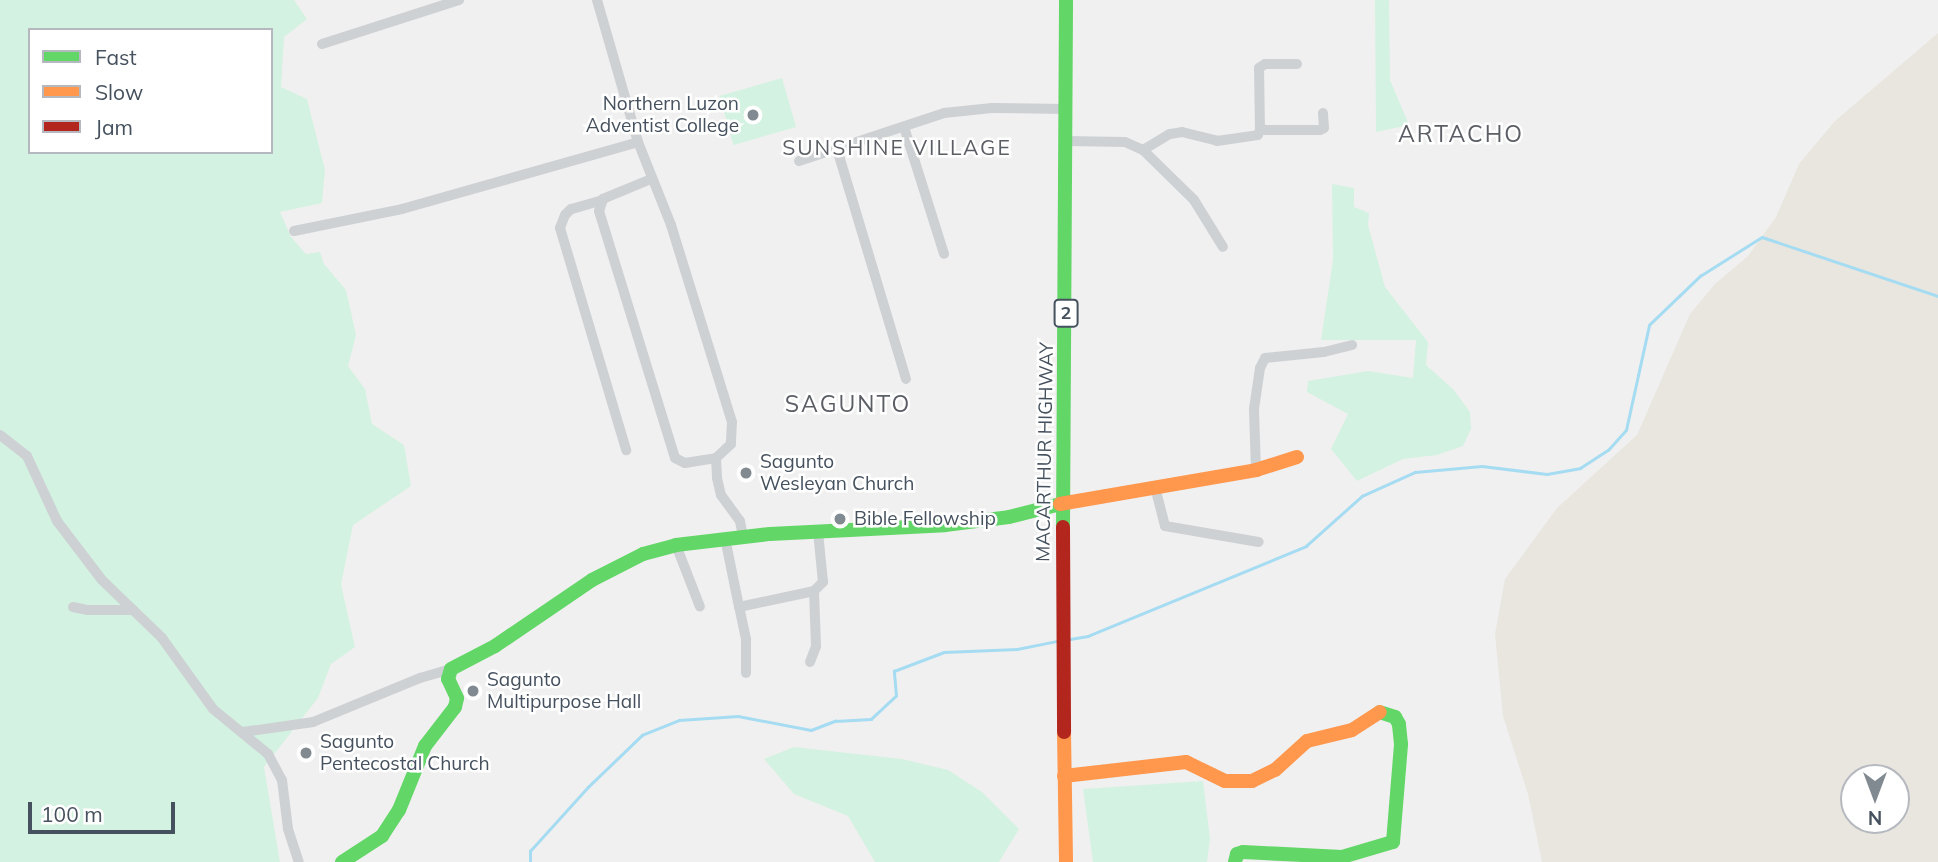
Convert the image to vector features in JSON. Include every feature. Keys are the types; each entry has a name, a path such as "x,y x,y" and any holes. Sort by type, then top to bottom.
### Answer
{"main road":[{"name":"MACARTHUR HIGHWAY","path":"1066,0 1063,503 1066,862"},
{"path":"342,862 382,836 399,810 425,746 455,707 457,698 448,675 451,669 495,646 592,580 643,554 676,545 725,538 945,525 1009,517 1063,503 1256,470 1297,457"},
{"path":"1064,776 1186,762 1225,781 1252,781 1275,769 1307,741 1352,730 1373,713 1385,712 1395,717 1401,731 1393,842 1368,857 1243,852 1238,853 1235,862"}],"street":[{"path":"322,44 459,0"},
{"path":"597,0 638,142 671,225 732,422 733,439 716,458 685,463 674,458 599,211 603,200"},
{"path":"1143,150 1170,134 1182,132 1217,141 1258,135 1259,68 1265,64 1297,64"},
{"path":"799,160 952,111 1067,109"},
{"path":"1260,130 1320,130 1324,128 1323,113"},
{"path":"904,127 944,254"},
{"path":"1066,141 1125,142 1143,150 1194,200 1223,247"},
{"path":"294,231 402,209 638,142"},
{"path":"837,149 906,379"},
{"path":"626,450 560,228 565,215 571,209 603,200 652,179"},
{"path":"1256,470 1254,409 1260,368 1265,358 1324,352 1352,345"},
{"path":"0,435 27,456 58,521 102,580 176,655 212,709 264,749 280,775 288,829 299,862"},
{"path":"716,458 721,495 740,521 743,537"},
{"path":"1155,487 1165,526 1259,542"},
{"path":"739,607 814,591 823,582 818,532"},
{"path":"725,538 746,639 746,673"},
{"path":"676,545 700,607"},
{"path":"810,662 816,646 814,591"},
{"path":"73,607 87,610 133,610"},
{"path":"243,732 313,722 420,678 451,669"}],"green space":[{"path":"0,0 294,0 307,19 284,37 281,87 307,99 325,170 322,203 280,212 291,237 306,254 320,252 324,264 346,290 356,335 348,366 365,389 372,424 404,445 411,486 353,525 341,584 355,647 331,664 318,698 264,767 280,862 0,862"},
{"path":"1375,0 1389,0 1390,80 1409,125 1376,132"},
{"path":"782,78 796,127 734,145 720,96"},
{"path":"1332,184 1354,188 1354,207 1369,213 1368,225 1385,287 1428,342 1426,365 1453,389 1470,412 1471,429 1463,446 1437,455 1403,459 1357,481 1331,449 1348,414 1307,392 1308,381 1368,371 1413,378 1416,340 1321,340 1333,260"},
{"path":"794,747 902,759 948,770 982,792 1019,829 999,862 875,862 848,816 794,794 764,759"},
{"path":"1203,781 1210,839 1207,862 1093,862 1083,789"}],"sand":[{"path":"1938,33 1938,862 1542,862 1528,794 1503,716 1495,634 1505,579 1557,508 1637,435 1690,314 1715,284 1748,256 1776,217 1799,164 1835,121"}],"waterway":[{"path":"1070,639 1088,636 1306,546 1362,496 1415,472 1482,466 1547,474 1580,468 1608,450 1626,430 1649,325 1700,276 1762,237 1938,296"},
{"path":"530,862 530,851 588,787 642,735 679,720 738,716 811,730 835,721 871,719 896,696 894,671 944,652 1017,649 1057,641"}],"traffic: fast":[{"path":"1063,527 1066,0"},
{"path":"342,862 382,836 399,810 425,746 455,707 457,698 448,679 451,669 495,646 592,580 643,554 676,545 770,534 945,525 1009,517 1060,504"},
{"path":"1235,862 1237,854 1243,852 1342,857 1393,842 1401,744 1399,724 1395,717 1380,712"}],"traffic: slow":[{"path":"1060,504 1256,470 1297,457"},
{"path":"1064,776 1186,762 1225,781 1252,781 1275,770 1307,741 1352,730 1380,712"},
{"path":"1064,732 1066,862"}],"traffic: jam":[{"path":"1063,527 1064,732"}],"place":[{"name":"Northern Luzon Adventist College","path":"753,115"},
{"name":"Sagunto Wesleyan Church","path":"746,473"},
{"name":"Bible Fellowship","path":"840,519"},
{"name":"Sagunto Multipurpose Hall","path":"473,691"},
{"name":"Sagunto Pentecostal Church","path":"306,753"}],"district":[{"name":"ARTACHO","path":"1461,134"},
{"name":"SUNSHINE VILLAGE","path":"897,147"},
{"name":"SAGUNTO","path":"848,404"}]}
